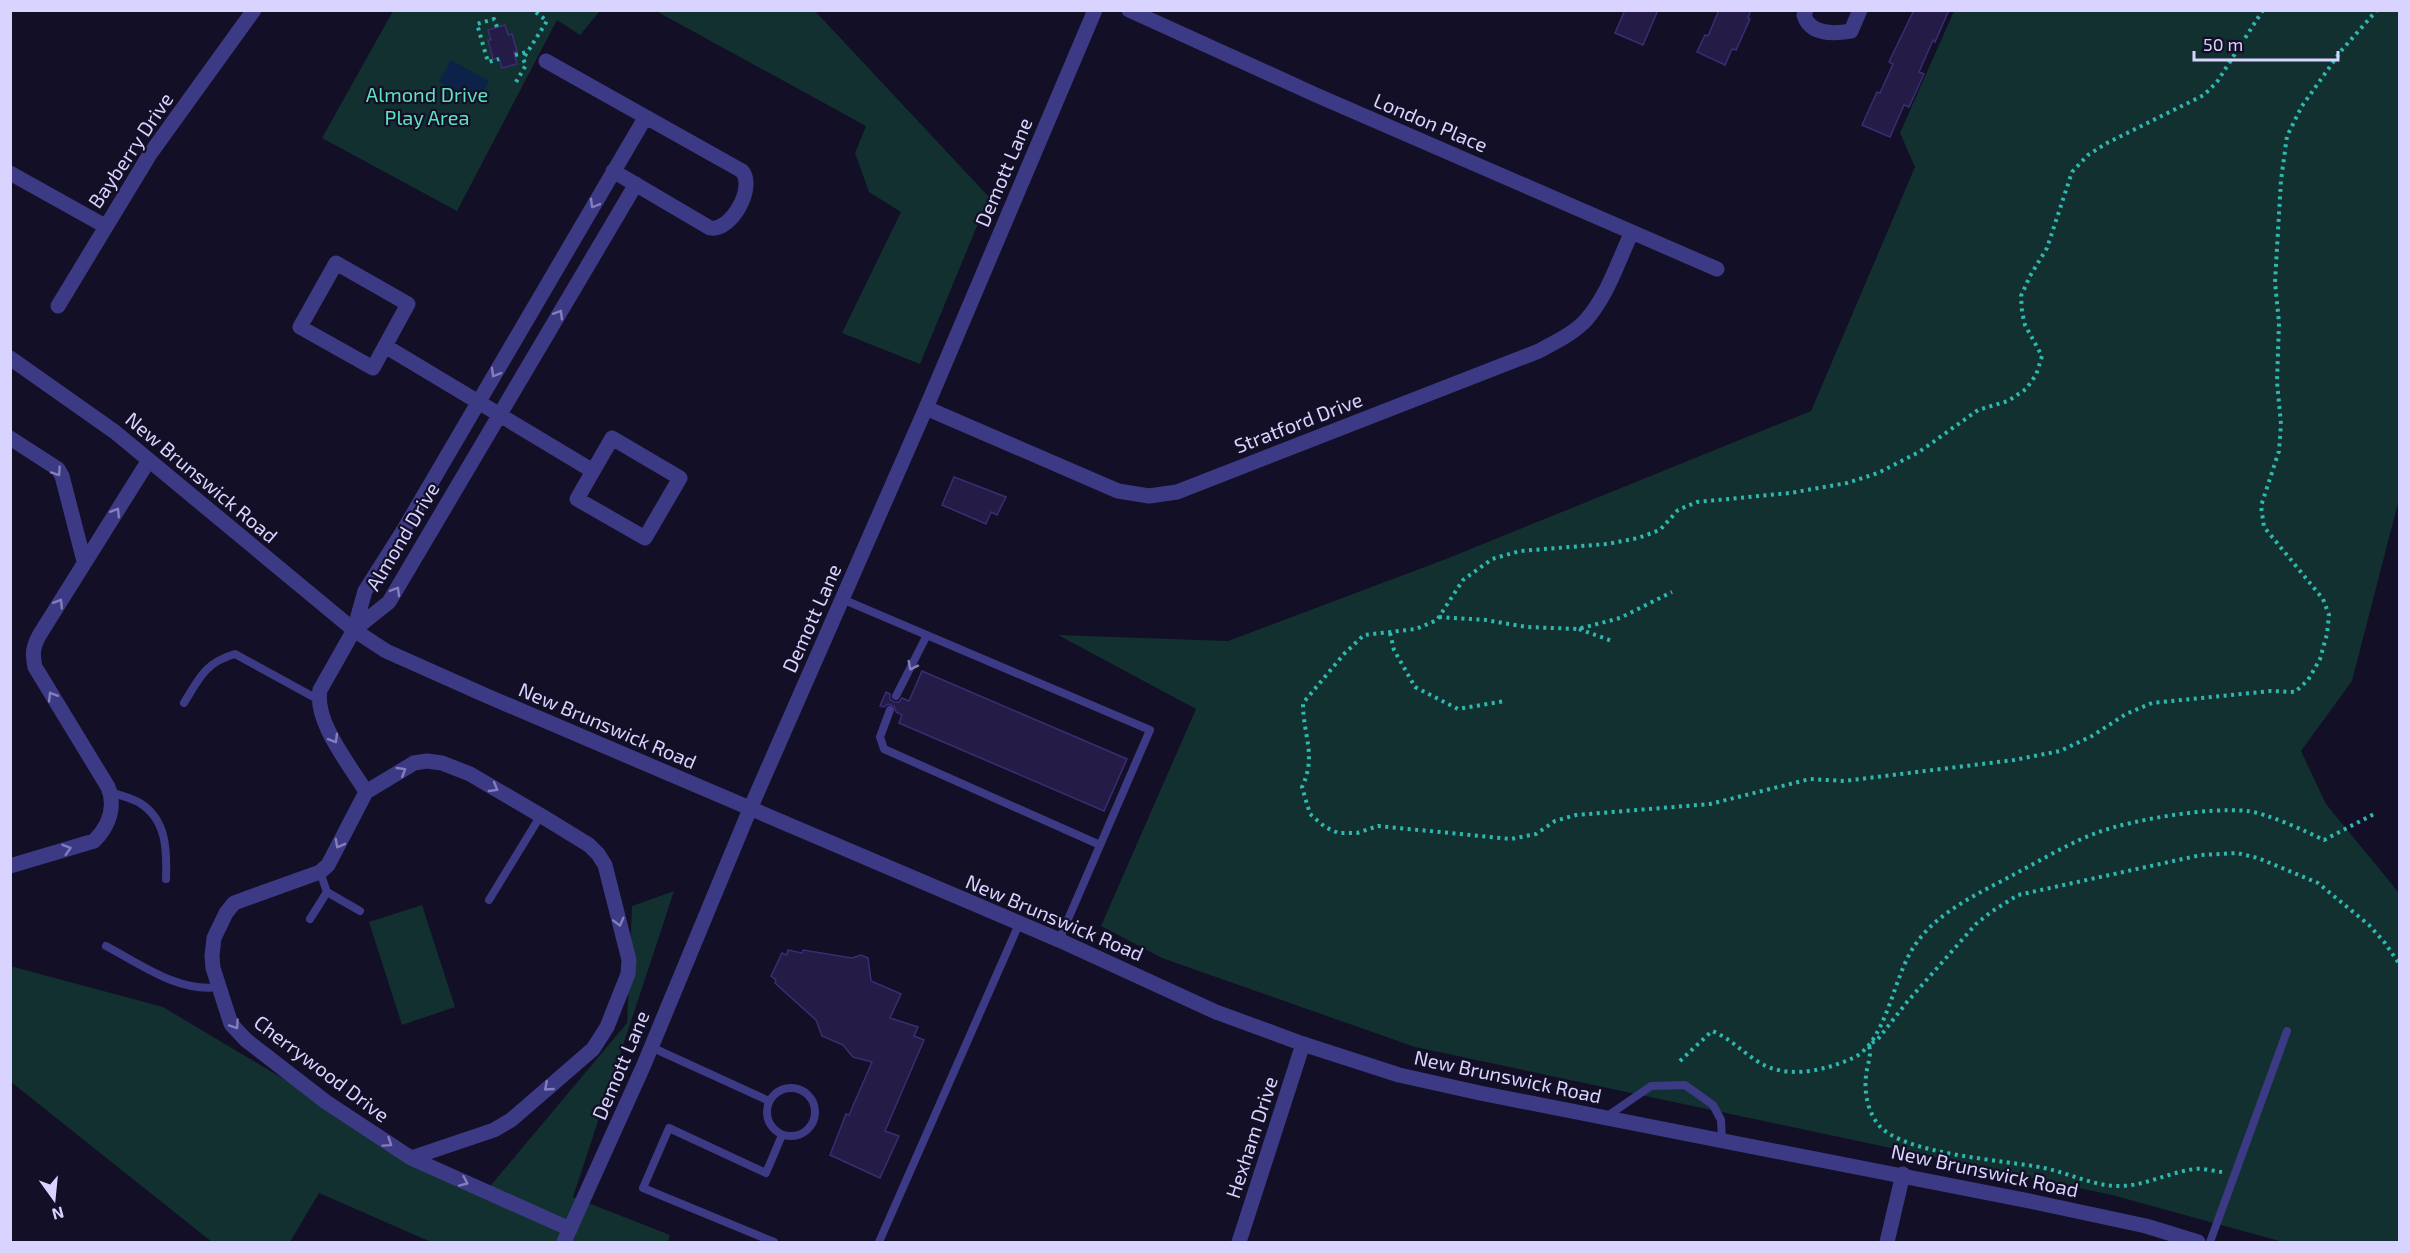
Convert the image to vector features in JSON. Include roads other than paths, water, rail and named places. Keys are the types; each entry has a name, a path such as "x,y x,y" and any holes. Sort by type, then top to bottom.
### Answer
{"street":[{"name":"Bayberry Drive","path":"10,173 105,226 150,154 254,10"},
{"name":"Demott Lane","path":"567,1236 651,1047 750,809 926,408 1095,10"},
{"name":"London Place","path":"1130,10 1316,95 1717,269"},
{"path":"1806,10 1804,15 1806,21 1812,27 1830,34 1851,31 1860,10"},
{"path":"546,61 742,171 746,176 747,191 728,223 715,229 613,171"},
{"name":"Almond Drive","path":"354,630 365,591 403,531 645,118"},
{"name":"Almond Drive","path":"354,630 389,602 636,184"},
{"path":"58,306 105,226"},
{"name":"Stratford Drive","path":"926,408 1118,491 1149,496 1177,492 1528,356 1559,340 1585,321 1600,302 1632,232"},
{"path":"336,264 408,304 385,346 373,368 300,327 336,264"},
{"path":"385,346 479,400 593,471"},
{"name":"New Brunswick Road","path":"10,358 67,397 149,460 354,630 386,651 1059,940 1216,1012 1303,1044 1399,1075 1903,1174 2146,1226 2198,1242"},
{"path":"10,438 58,469 84,561"},
{"path":"612,438 680,478 645,538 577,499 593,471 612,438"},
{"path":"10,866 94,841 108,822 112,806 110,792 35,667 34,644 149,460"},
{"path":"354,630 320,690 319,700 324,723 366,792"},
{"path":"320,872 328,865 366,792 414,763 427,761 442,763 471,774 589,845 602,860 629,960 628,974 607,1027 593,1049 511,1120 494,1130 411,1158"},
{"name":"Cherrywood Drive","path":"320,872 234,903 226,913 214,938 212,956 231,1024 246,1040 327,1102 411,1158 567,1236"},
{"name":"Hexham Drive","path":"1239,1242 1303,1044"},
{"path":"1887,1242 1903,1174"}],"lane":[{"path":"842,599 1150,730 1059,940"},
{"path":"896,696 927,635"},
{"path":"184,704 202,673 220,658 236,654 319,700"},
{"path":"890,710 880,737 884,749 1100,845"},
{"path":"110,792 141,804 161,824 167,851 166,879"},
{"path":"489,900 541,815"},
{"path":"320,872 327,892 360,911"},
{"path":"310,919 327,892"},
{"path":"879,1242 1019,924"},
{"path":"106,946 161,975 188,985 219,987"},
{"path":"2210,1242 2287,1031"},
{"path":"651,1047 769,1101"},
{"path":"1606,1117 1651,1086 1685,1085 1713,1105 1721,1120 1722,1140"},
{"path":"796,1088 810,1096 814,1103 814,1119 805,1132 798,1135 782,1135 770,1125 767,1109 769,1101 780,1090 796,1088"},
{"path":"774,1242 643,1188 669,1128 766,1173 782,1135"}],"water":[{"path":"451,60 489,81 477,102 439,81"}],"park label":[{"name":"Almond Drive Play Area","path":"427,106"}]}
